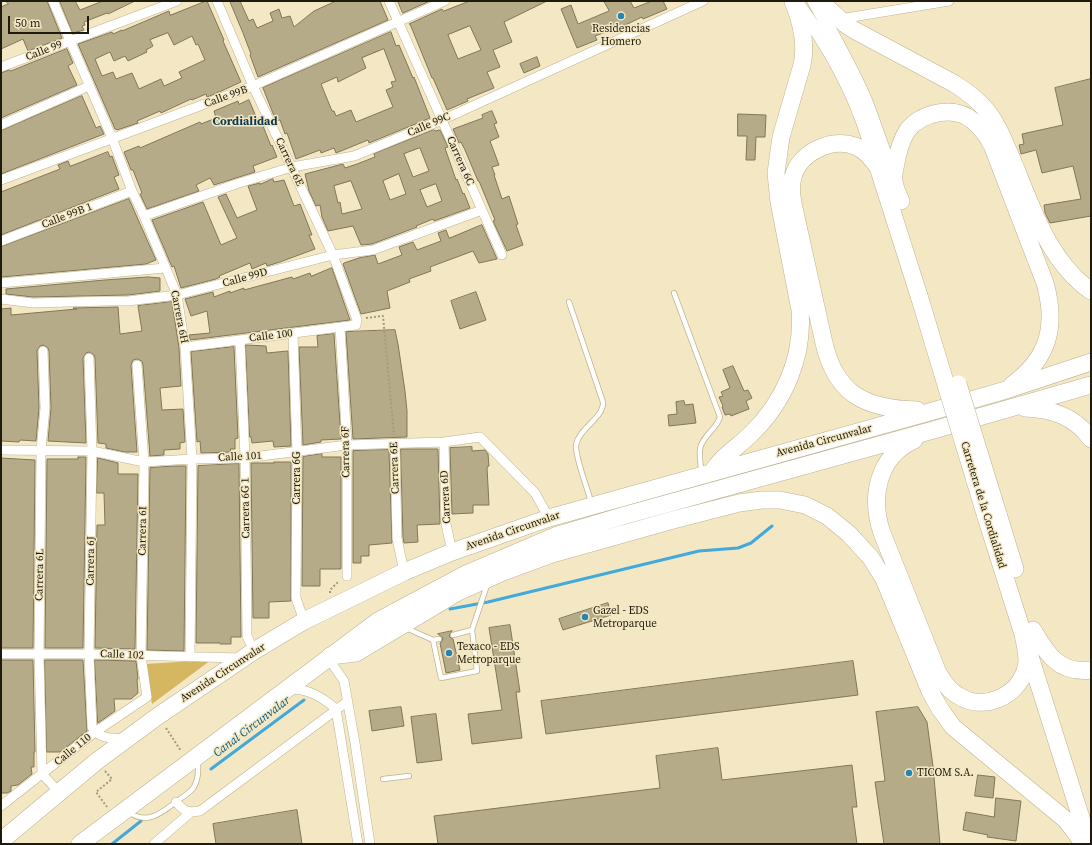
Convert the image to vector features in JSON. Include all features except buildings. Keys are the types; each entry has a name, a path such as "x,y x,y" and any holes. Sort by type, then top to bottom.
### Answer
{"highway":[{"path":"707,473 726,454 745,440 761,424 774,407 789,379 798,350 801,327 800,310 778,196 776,173 781,137 802,65 804,53 802,33 793,1"},
{"path":"820,1 840,19 864,36 955,84 984,106 999,130 1038,222 1052,248 1070,273 1091,291"},
{"path":"894,181 896,158 901,142 912,126 928,116 951,112 966,116 977,124 988,139 1045,283 1051,312 1048,336 1042,352 1026,373 1006,390"},
{"path":"878,167 856,146 844,143 833,144 822,147 808,155 798,166 793,176 791,184 792,200 822,335 826,350 836,374 845,387 858,398 874,405 895,409 933,411"},
{"name":"Carretera de la Cordialidad","path":"878,167 926,298"},
{"name":"Carretera de la Cordialidad","path":"894,181 926,298 1028,632 1089,844"},
{"name":"Avenida Circunvalar","path":"1,841 124,739 249,655 304,621 404,572 452,552 548,518 933,411 1006,390 1091,362"},
{"name":"Avenida Circunvalar","path":"80,844 378,621 466,574 555,536 1091,385"},
{"path":"1005,410 1035,408 1054,412 1075,422 1091,439"},
{"path":"937,429 911,441 888,460 880,475 876,492 876,500 877,517 881,529 938,673 946,686 952,692 966,700 979,703 993,701 1012,691 1017,686 1026,667 1028,632"},
{"path":"626,515 681,518 731,486"},
{"path":"329,657 356,653 458,592 489,578 552,554 744,502 780,500 805,505 827,516 841,527 865,550 880,572 930,691 946,718 957,732 1066,820 1084,844"},
{"path":"1028,632 1058,663 1074,670 1091,670"},
{"name":"Carretera de la Cordialidad","path":"1028,632 1091,811"}],"main road":[{"path":"796,1 817,31 842,74 862,119 878,167"},
{"path":"814,1 846,58 864,98 894,181"}],"street":[{"name":"Carrera 6H","path":"52,1 90,86 132,191 177,296 185,347 192,458 190,657"},
{"name":"Calle 99","path":"1,67 177,1"},
{"name":"Carrera 6E","path":"217,1 253,86 333,255 356,322"},
{"name":"Carrera 6C","path":"389,1 502,255"},
{"name":"Calle 99B","path":"1,180 253,86 446,1"},
{"name":"Calle 99C","path":"144,216 239,183 292,167 354,156 442,120 703,1"},
{"path":"840,19 945,1"},
{"path":"1,125 90,86"},
{"name":"Calle 99B 1","path":"1,241 132,191"},
{"name":"Calle 99D","path":"2,299 33,303 101,302 177,296 333,255 373,250 482,210"},
{"path":"2,299 1,284 165,268"},
{"name":"Calle 100","path":"185,347 340,328 356,322"},
{"name":"Carrera 6F","path":"340,328 347,445 347,576"},
{"name":"Carrera 6G","path":"293,334 298,452 296,598 304,621"},
{"name":"Carrera 6G 1","path":"240,340 245,458 247,636 249,655"},
{"name":"Carrera 6L","path":"42,774 39,654 41,450 45,408 43,351"},
{"name":"Carrera 6J","path":"89,358 92,451 89,654 92,727 95,732"},
{"name":"Carrera 6I","path":"137,365 144,462 141,656 147,697"},
{"name":"Calle 101","path":"1,450 92,451 144,462 192,458 245,458 347,445 444,442 480,438 535,493 548,518"},
{"name":"Carrera 6D","path":"444,442 446,524 452,552"},
{"name":"Carrera 6E","path":"395,444 397,538 404,572"},
{"name":"Calle 102","path":"1,654 89,654 190,657 249,655"},
{"path":"329,657 344,681 370,844"},
{"path":"287,689 302,689 323,698 336,708 358,844"},
{"name":"Calle 110","path":"1,806 95,732 147,697"},
{"path":"154,844 190,813 200,811 348,700"},
{"path":"95,732 99,736 124,739"},
{"path":"42,774 59,792"},
{"path":"176,802 183,810 190,813"}],"lane":[{"path":"674,293 720,417 718,422 702,443 700,449 707,473"},
{"path":"569,302 603,402 602,410 581,434 576,446 580,465 593,506"},
{"path":"433,640 441,678 478,671 472,630 489,578"},
{"path":"401,626 433,640 439,639"},
{"path":"453,635 472,630"},
{"path":"119,814 136,818 152,818 162,813 193,789 199,776 193,758"},
{"path":"383,779 409,776"}],"path":[{"name":"Carrera 6E","path":"356,322 383,316 395,444"},
{"path":"158,716 193,758"},
{"path":"97,761 112,779 96,792 119,814"}],"shaded area":[{"path":"211,660 152,704 145,664"}],"waterway":[{"path":"450,609 488,602 699,551 738,548 751,543 772,526"},
{"name":"Canal Circunvalar","path":"211,769 304,700"},
{"name":"Canal Circunvalar","path":"112,844 141,821"}],"place":[{"name":"Residencias Homero","path":"621,16"},
{"name":"Gazel - EDS Metroparque","path":"585,617"},
{"name":"Texaco - EDS Metroparque","path":"449,653"},
{"name":"TICOM S.A.","path":"909,773"}],"district":[{"name":"Cordialidad","path":"245,122"}]}
